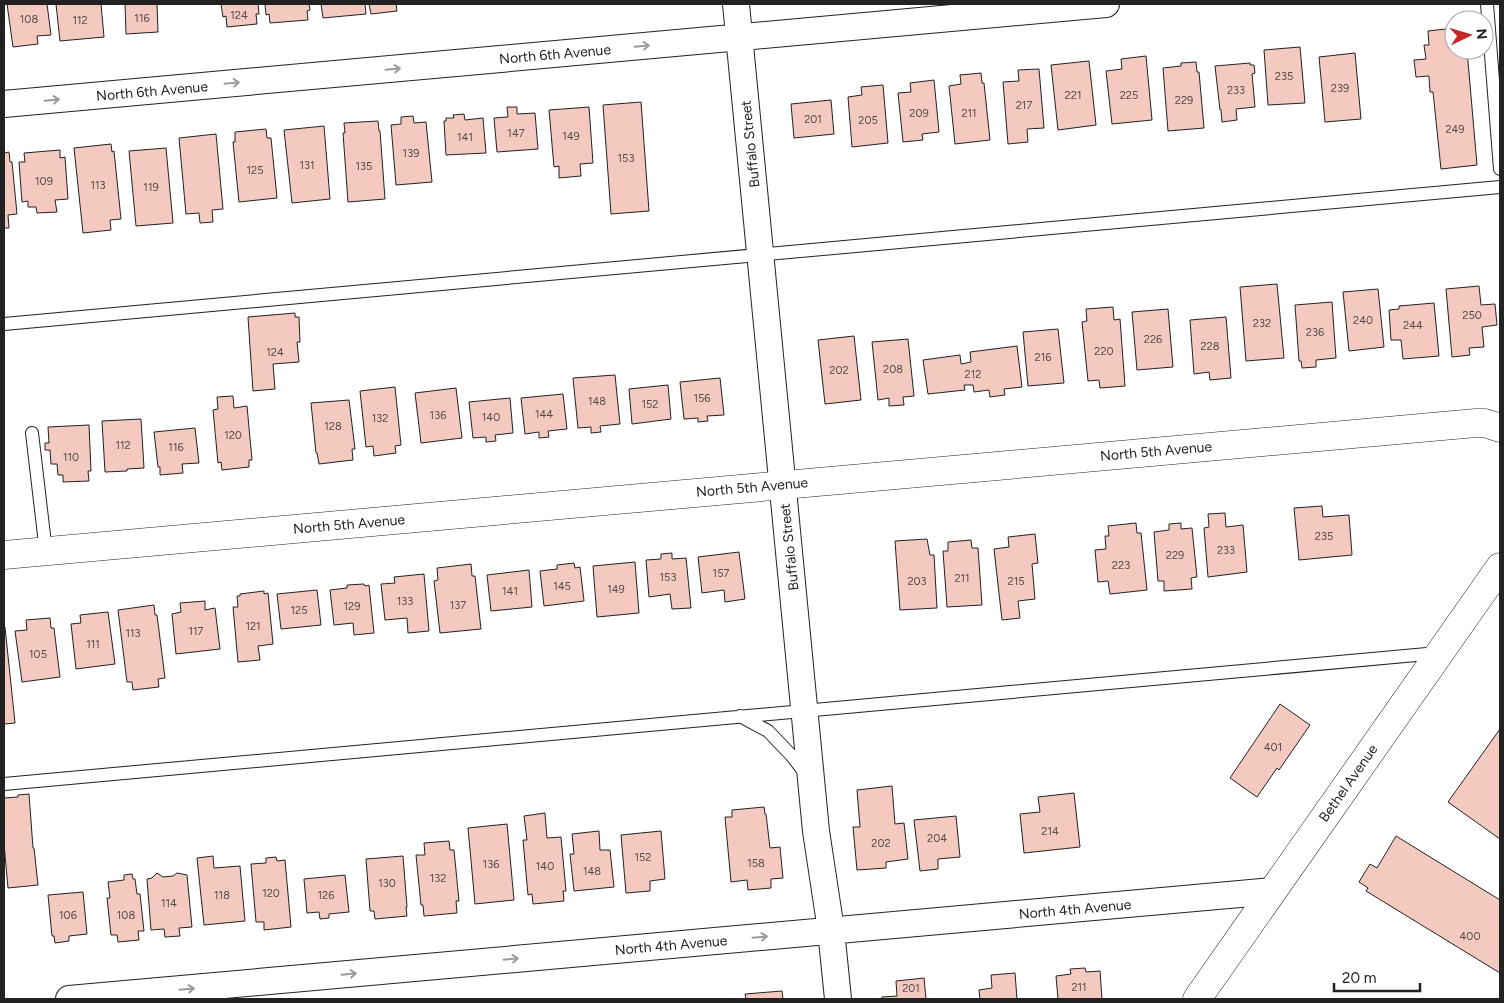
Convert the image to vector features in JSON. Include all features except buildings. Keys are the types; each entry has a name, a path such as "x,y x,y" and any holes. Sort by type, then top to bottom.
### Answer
{"street":[{"name":"Buffalo Street","path":"736,4 816,831 831,930 838,999"},
{"name":"North 6th Avenue","path":"4,104 1106,4"},
{"name":"North 5th Avenue","path":"4,555 1476,423 1485,423 1500,428"},
{"name":"Bethel Avenue","path":"1197,999 1500,567"},
{"name":"North 4th Avenue","path":"69,999 1273,891"}],"lane":[{"path":"1487,4 1500,169"},
{"path":"4,324 1500,186"},
{"path":"32,433 46,552"},
{"path":"4,784 1440,652"},
{"path":"740,716 768,731 792,756 812,782"}]}
